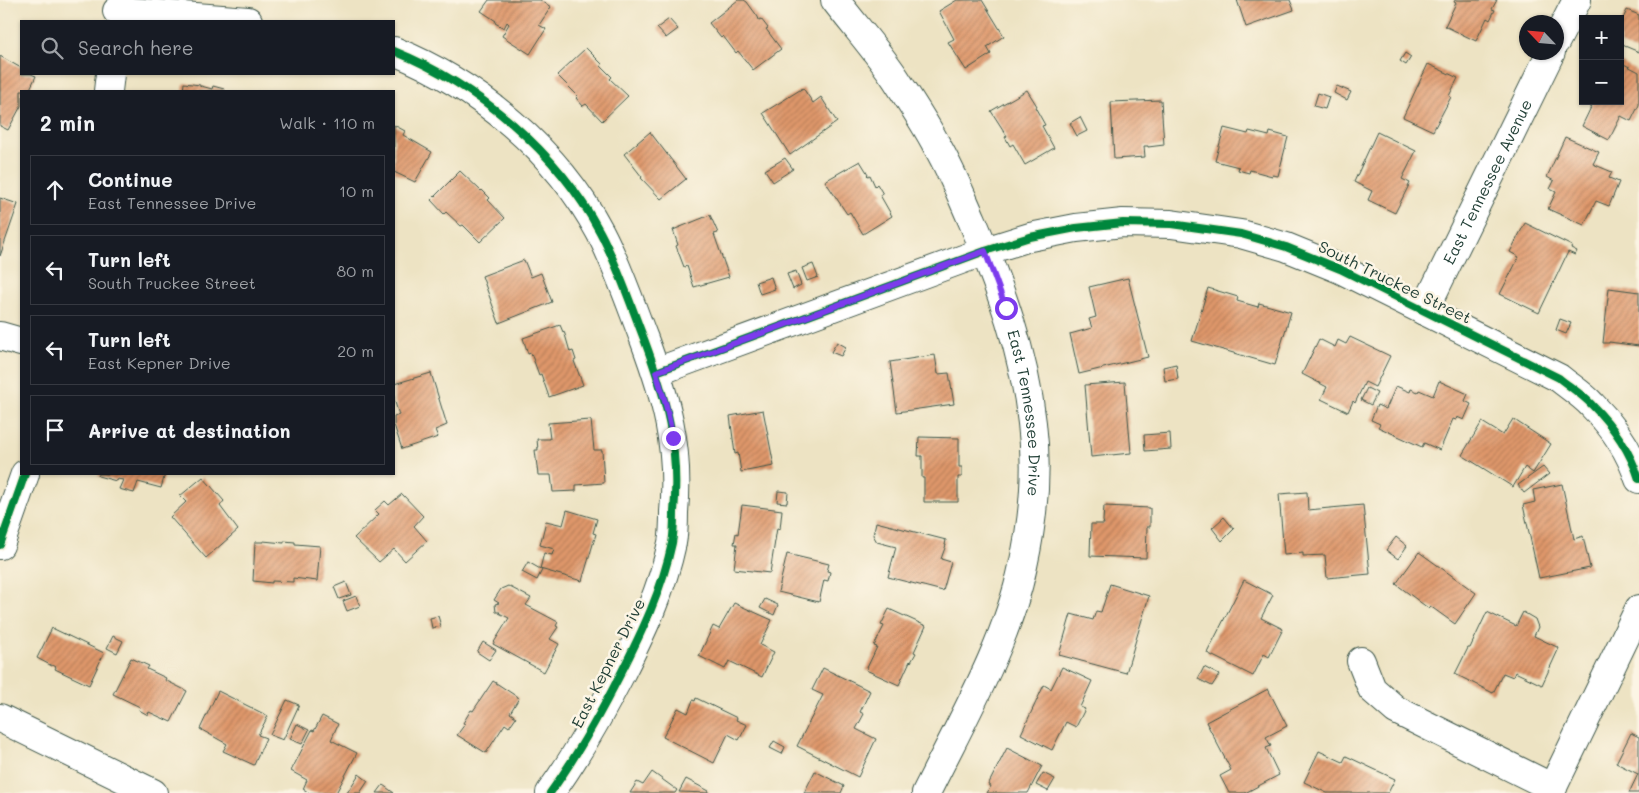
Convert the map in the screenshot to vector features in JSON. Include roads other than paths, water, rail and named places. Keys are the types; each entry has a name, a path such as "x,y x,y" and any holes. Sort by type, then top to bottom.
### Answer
{"street":[{"name":"East Tennessee Drive","path":"835,0 894,77 937,146 955,181 985,251 1006,308 1020,354 1031,416 1034,472 1031,520 1023,567 1010,612 988,667 926,793"},
{"path":"1564,26 1577,0"},
{"path":"117,11 235,20"},
{"name":"East Kepner Drive","path":"395,51 418,60 455,80 483,100 537,146 577,196 600,232 624,286 656,372 673,438 676,490 672,541 659,591 643,630 601,712 550,793"},
{"name":"East Tennessee Avenue","path":"1424,311 1547,60"},
{"path":"108,90 110,75"},
{"name":"South Truckee Street","path":"656,372 985,251 1030,237 1076,228 1123,223 1170,224 1241,234 1286,247 1340,269 1559,378 1591,403 1633,448 1639,479"},
{"path":"0,336 20,342"},
{"path":"0,546 25,475"},
{"path":"1361,662 1372,689 1396,710 1551,790 1639,610"},
{"path":"0,718 154,793"}]}
